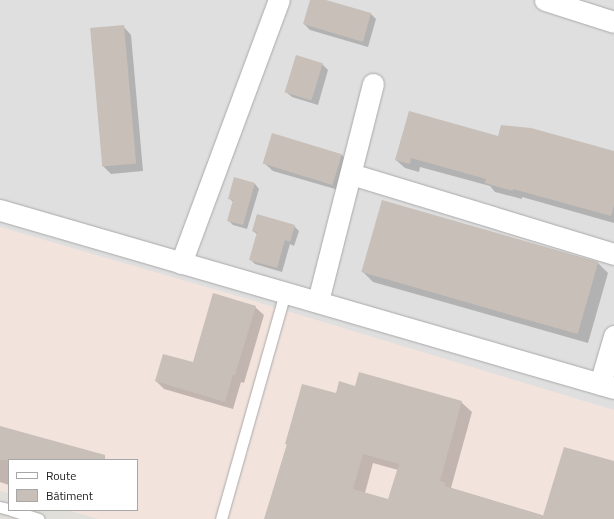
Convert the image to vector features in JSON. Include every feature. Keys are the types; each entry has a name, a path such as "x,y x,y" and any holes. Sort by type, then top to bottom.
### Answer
{"street":[{"path":"181,263 279,0"},
{"path":"545,0 591,7 614,22"},
{"path":"318,301 373,84"},
{"path":"351,174 614,254"},
{"path":"0,210 607,386 614,336"}],"lane":[{"path":"221,519 285,293"},
{"path":"13,511 38,519"}],"shaded area":[{"path":"0,0 614,0 614,519 0,519"},
{"path":"0,227 251,300 614,410 614,519 0,519"},
{"path":"0,491 8,493 8,511 70,511 98,519 0,519"}],"building":[{"path":"310,0 326,0 371,13 363,42 303,24"},
{"path":"124,25 136,163 102,166 90,28"},
{"path":"296,55 323,63 311,100 285,92"},
{"path":"409,111 498,136 501,125 531,128 614,151 614,205 611,216 513,189 513,191 485,183 486,179 411,158 410,164 395,160"},
{"path":"272,133 342,154 332,185 263,164"},
{"path":"234,177 255,183 243,225 227,221 233,200 228,199"},
{"path":"382,200 598,262 578,334 361,272"},
{"path":"257,214 295,225 290,242 285,240 277,268 249,260 257,232 252,231"},
{"path":"213,293 256,306 235,375 233,375 225,402 155,381 163,354 193,362"},
{"path":"359,372 462,401 440,481 446,483 445,486 542,515 542,519 264,519 287,444 285,444 302,384 336,393 339,381 355,386","holes":["363,454 399,464 388,499 353,489"]},
{"path":"0,426 105,455 105,459 0,460"},
{"path":"564,447 614,461 614,519 542,519"}]}
